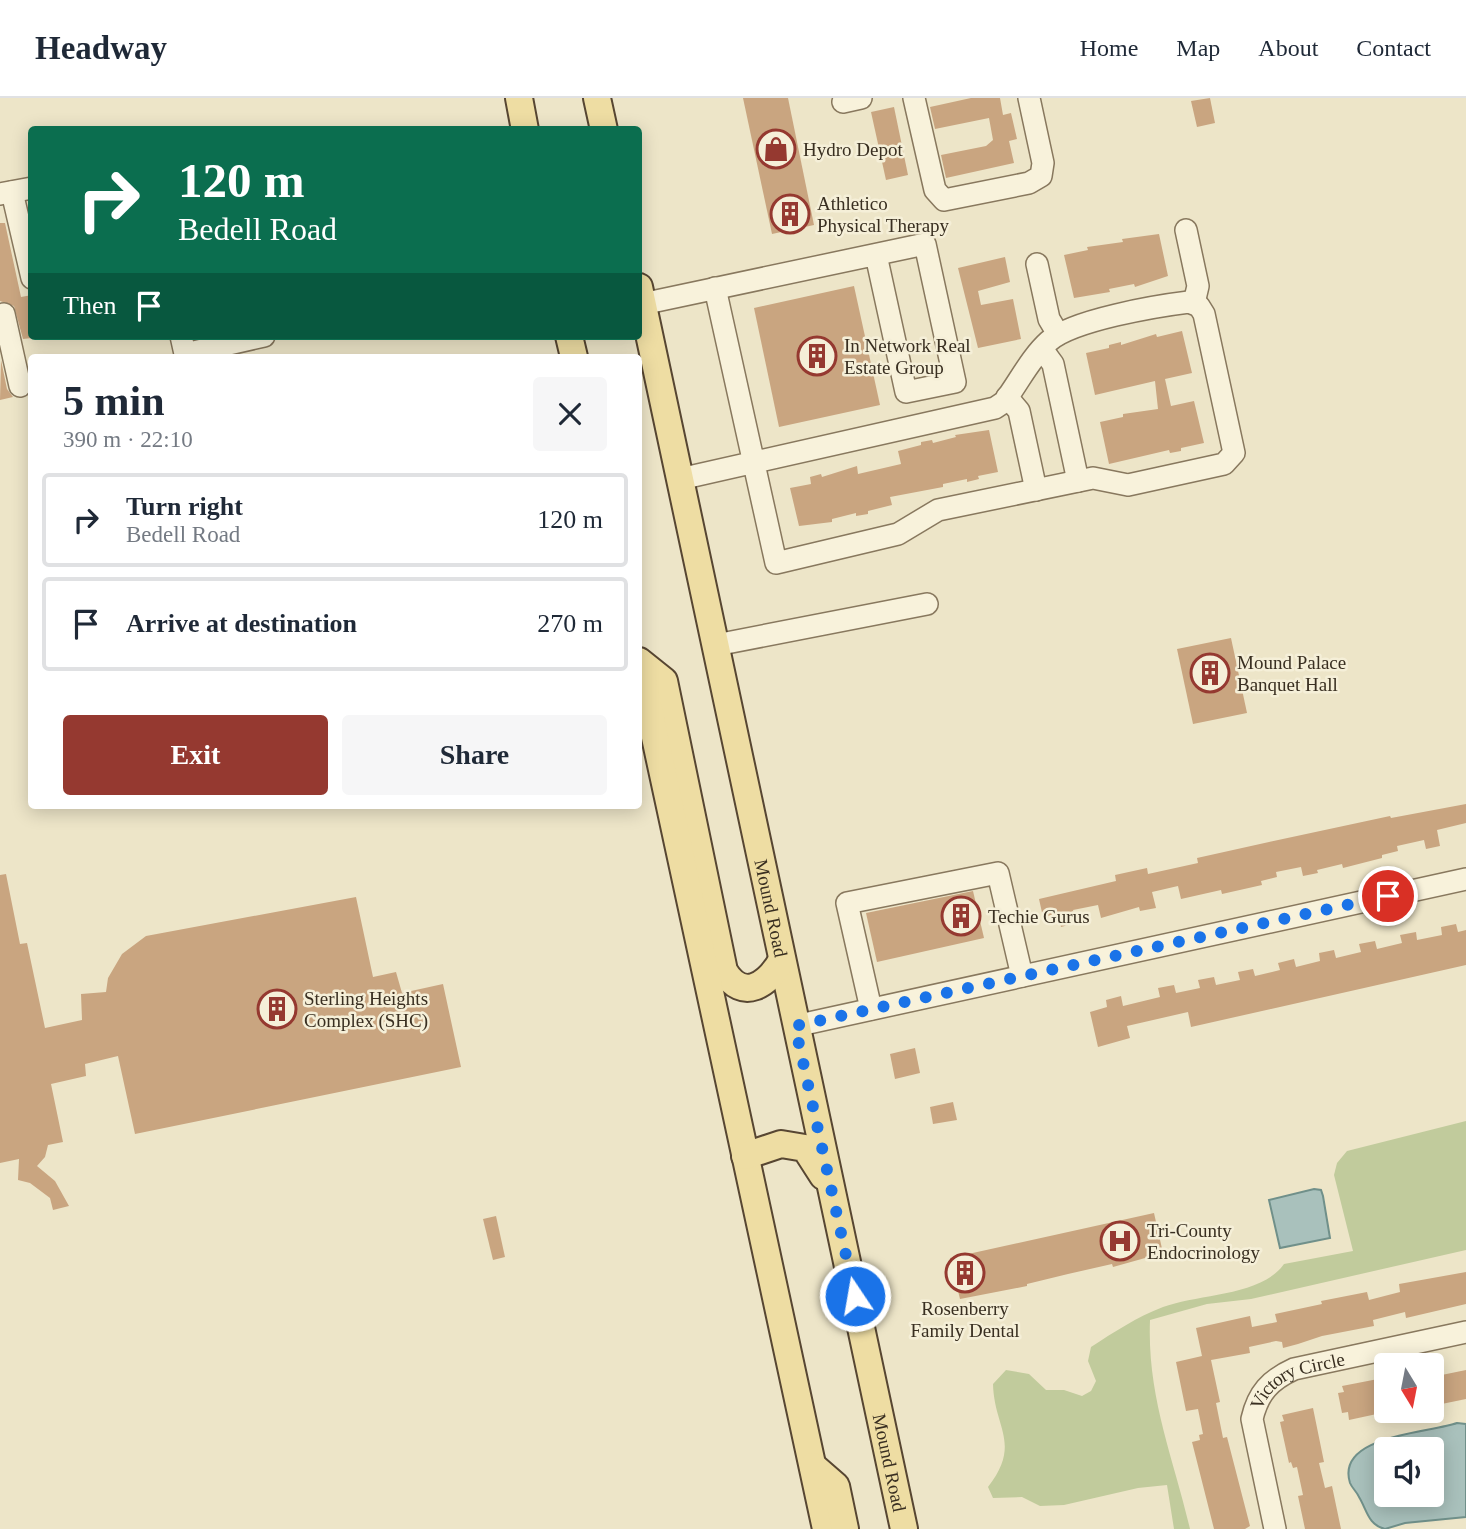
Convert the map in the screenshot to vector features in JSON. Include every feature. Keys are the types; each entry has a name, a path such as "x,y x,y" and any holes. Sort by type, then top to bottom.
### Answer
{"main road":[{"path":"519,98 524,126"},
{"path":"534,98 540,126"},
{"path":"597,98 603,126"},
{"name":"Mound Road","path":"642,300 904,1529"},
{"path":"642,664 664,681 724,971 729,981 745,988 756,986 769,980 782,960"},
{"path":"642,676 826,1529"},
{"path":"746,1156 782,1144 805,1148 831,1189"},
{"path":"813,1466 836,1486 845,1529"}],"street":[{"path":"914,98 935,190 939,198 950,200 1029,183 1041,176 1043,163 1029,98"},
{"path":"14,191 28,259"},
{"path":"1186,230 1198,286 1194,303"},
{"path":"642,295 715,288 925,244 955,382 906,392 876,255"},
{"path":"1037,264 1049,319 1058,334"},
{"path":"680,479 753,462 995,408 1007,397 1042,349 1058,334 1083,324 1184,302 1194,303 1204,314 1235,447 1230,460 1128,485 1098,478 938,510 898,534 776,563 753,462 715,288"},
{"path":"0,315 4,314 20,386"},
{"path":"185,354 246,340"},
{"path":"1042,349 1053,364 1078,481"},
{"path":"1007,397 1019,411 1036,490"},
{"path":"716,645 927,604"},
{"path":"871,1009 847,903 998,873 1022,976"},
{"path":"795,1026 1466,879"},
{"name":"Victory Circle","path":"1275,1529 1252,1419 1256,1401 1264,1389 1277,1377 1294,1369 1466,1332"}],"green space":[{"path":"1466,1121 1466,1250 1251,1299 1207,1304 1150,1320 1150,1348 1157,1401 1190,1529 1174,1529 1167,1485 1138,1488 1064,1505 1040,1506 1022,1497 993,1498 988,1487 998,1472 1005,1447 993,1384 1006,1370 1029,1374 1046,1390 1064,1390 1082,1396 1091,1391 1096,1381 1088,1361 1091,1347 1135,1320 1163,1307 1228,1293 1261,1282 1274,1275 1284,1264 1353,1251 1334,1175 1337,1163 1347,1151"}],"water":[{"path":"1314,1189 1321,1190 1323,1196 1330,1238 1280,1248 1269,1200"},
{"path":"1457,1423 1466,1424 1466,1517 1405,1523 1385,1529 1375,1524 1369,1516 1350,1483 1349,1467 1357,1455 1374,1444 1374,1507 1444,1507 1444,1437 1396,1437"}],"building":[{"path":"743,98 788,98 814,225 772,234"},
{"path":"971,98 1000,98 1003,115 1011,113 1017,139 1009,141 1014,163 946,178 941,155 986,146 993,140 989,118 935,129 930,107"},
{"path":"1210,98 1215,123 1197,127 1191,101"},
{"path":"894,107 908,175 886,180 871,112"},
{"path":"0,223 5,223 21,297 28,296 28,338 23,339 14,306 0,301"},
{"path":"1159,234 1168,276 1135,287 1134,284 1109,289 1110,292 1074,298 1064,255 1088,250 1087,247 1123,242 1122,239"},
{"path":"1005,257 1010,282 978,291 981,305 1013,299 1021,339 978,348 958,268"},
{"name":"In Network Real Estate Group","path":"854,286 880,405 779,427 754,308"},
{"path":"1182,331 1192,373 1165,379 1171,406 1194,401 1204,443 1181,448 1181,451 1170,453 1169,450 1109,464 1100,422 1123,417 1123,414 1158,409 1155,381 1095,395 1086,353 1109,348 1109,345 1121,342 1121,345 1156,334 1157,337"},
{"path":"1,360 7,389 13,397 0,400"},
{"path":"989,430 998,472 978,476 979,479 967,482 967,479 943,484 943,487 890,497 892,505 868,511 868,514 856,516 856,513 832,519 832,522 799,526 790,488 811,484 810,477 821,474 822,477 857,466 858,474 901,464 898,451 921,445 921,442 932,440 933,443 956,437 955,435"},
{"name":"Mound Palace Banquet Hall","path":"1231,638 1247,713 1193,724 1177,649"},
{"path":"1466,804 1466,823 1437,830 1440,846 1426,849 1424,840 1397,846 1398,851 1382,855 1382,858 1343,868 1342,864 1303,876 1301,867 1276,872 1277,877 1261,881 1262,885 1222,894 1221,890 1181,899 1178,886 1152,892 1156,908 1140,911 1139,907 1101,918 1098,905 1073,910 1076,923 1061,927 1058,914 1043,917 1039,899 1116,881 1115,875 1147,868 1148,874 1198,863 1197,858 1269,842 1390,816 1391,818"},
{"name":"Sterling Heights Complex (SHC)","path":"6,874 20,944 27,943 45,1028 82,1020 81,994 106,992 108,978 122,954 146,936 356,897 373,977 396,972 402,993 443,984 461,1067 135,1134 118,1056 85,1064 86,1076 51,1084 63,1142 48,1145 45,1157 37,1166 55,1181 69,1206 53,1210 50,1198 30,1183 18,1180 19,1159 0,1163 0,875"},
{"path":"973,891 984,938 877,962 866,913"},
{"path":"1456,924 1458,932 1466,930 1466,965 1191,1027 1188,1012 1127,1026 1130,1038 1098,1047 1090,1012 1107,1007 1106,1000 1121,996 1123,1006 1160,997 1158,988 1174,985 1176,993 1200,988 1198,980 1214,977 1216,985 1240,980 1238,972 1253,969 1255,976 1280,970 1278,963 1294,959 1296,967 1320,961 1319,953 1334,950 1336,958 1361,952 1359,944 1375,941 1377,949 1402,943 1400,935 1416,932 1417,940 1442,935 1441,927"},
{"path":"915,1048 920,1073 895,1079 890,1054"},
{"path":"953,1102 957,1120 933,1124 930,1107"},
{"path":"1154,1213 1163,1253 1113,1267 1112,1264 1027,1286 960,1299 950,1258"},
{"path":"496,1216 505,1257 493,1260 483,1219"},
{"path":"1466,1272 1466,1304 1406,1318 1405,1312 1373,1320 1374,1326 1322,1336 1283,1348 1282,1342 1276,1341 1249,1347 1250,1353 1211,1360 1220,1402 1216,1403 1223,1438 1227,1437 1250,1526 1245,1529 1214,1529 1192,1442 1200,1440 1199,1435 1203,1434 1198,1409 1186,1411 1176,1362 1202,1356 1196,1328 1250,1316 1252,1327 1277,1322 1275,1314 1322,1304 1321,1301 1367,1292 1369,1300 1400,1292 1399,1284"},
{"path":"1466,1370 1466,1399 1444,1404 1444,1375"},
{"path":"1374,1380 1374,1415 1349,1420 1348,1412 1342,1413 1338,1393 1344,1392 1342,1386"},
{"path":"1313,1408 1324,1462 1319,1463 1325,1488 1332,1486 1341,1529 1305,1529 1298,1496 1303,1495 1297,1467 1293,1468 1291,1462 1289,1463 1280,1422 1284,1421 1282,1415"}],"place":[{"name":"Hydro Depot","path":"776,149"},
{"name":"Athletico Physical Therapy","path":"790,214"},
{"name":"In Network Real Estate Group","path":"817,356"},
{"name":"Mound Palace Banquet Hall","path":"1210,673"},
{"name":"Techie Gurus","path":"961,916"},
{"name":"Sterling Heights Complex (SHC)","path":"277,1009"},
{"name":"Tri-County Endocrinology","path":"1120,1241"},
{"name":"Rosenberry Family Dental","path":"965,1273"}],"route":[{"path":"855,1296 795,1026 1388,896"}]}
